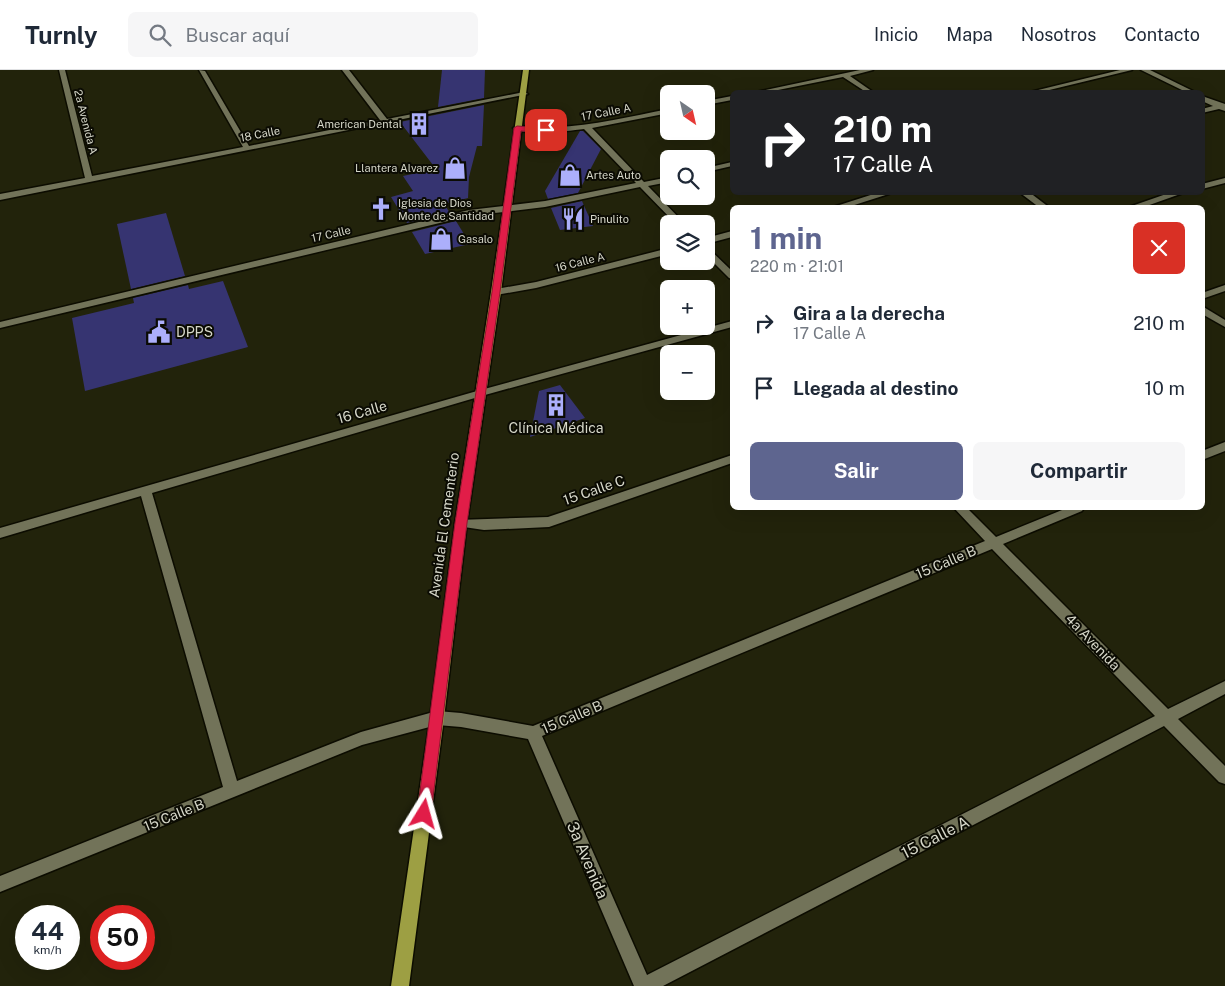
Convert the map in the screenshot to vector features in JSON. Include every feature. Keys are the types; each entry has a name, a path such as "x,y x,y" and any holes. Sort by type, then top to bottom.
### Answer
{"main road":[{"name":"Avenida El Cementerio","path":"400,986 437,718 461,523 496,292 526,70"}],"street":[{"name":"2a Avenida A","path":"62,70 89,179"},
{"path":"345,70 385,121"},
{"path":"770,90 870,70"},
{"path":"1043,90 1129,70"},
{"path":"1144,70 1187,90"},
{"path":"202,71 247,148"},
{"path":"844,75 867,90"},
{"name":"18 Calle","path":"0,197 524,94"},
{"path":"715,102 730,98"},
{"path":"1205,99 1223,107"},
{"path":"1205,110 1223,107"},
{"name":"17 Calle A","path":"517,128 561,131 587,128 660,113"},
{"path":"587,128 672,215"},
{"path":"715,168 730,164"},
{"path":"1205,186 1225,180"},
{"name":"17 Calle","path":"0,325 469,213 545,204 660,181"},
{"path":"845,205 880,195"},
{"path":"1027,195 1042,205"},
{"path":"1140,205 1172,195"},
{"path":"715,239 730,235"},
{"name":"16 Calle A","path":"496,292 536,285 660,253"},
{"path":"715,258 730,274"},
{"path":"1205,295 1225,288"},
{"path":"1205,311 1225,324"},
{"name":"16 Calle","path":"0,533 481,393 730,325"},
{"path":"1205,455 1225,446"},
{"name":"15 Calle C","path":"461,523 484,525 549,522 730,460"},
{"path":"145,491 232,791"},
{"name":"4a Avenida","path":"962,510 1225,777"},
{"name":"15 Calle B","path":"0,884 361,739 437,718 460,720 533,733 1073,510"},
{"name":"15 Calle A","path":"644,986 1225,687"},
{"name":"3a Avenida","path":"533,733 644,986"}],"building":[{"path":"442,70 485,70 484,98 438,107"},
{"path":"484,105 482,146 477,146 469,177 468,198 464,199 463,203 461,200 444,204 450,213 407,223 391,197 413,191 403,176 436,169 400,122"},
{"path":"580,131 583,131 601,149 578,193 548,199 545,191"},
{"name":"Pinulito","path":"582,201 593,226 560,230 551,208"},
{"path":"166,213 185,276 131,289 117,224"},
{"name":"Gasalo","path":"456,221 470,244 425,254 412,232"},
{"name":"DPPS","path":"223,281 248,347 85,391 72,318 134,303 133,298 188,285 189,289"},
{"name":"Clínica Médica","path":"560,385 585,418 530,437 539,391"}],"place":[{"name":"American Dental","path":"419,124"},
{"name":"Llantera Alvarez","path":"455,168"},
{"name":"Artes Auto","path":"570,175"},
{"name":"Iglesia de Dios Monte de Santidad","path":"381,209"},
{"name":"Pinulito","path":"573,219"},
{"name":"Gasalo","path":"441,239"},
{"name":"DPPS","path":"159,332"},
{"name":"Clínica Médica","path":"556,405"}],"route":[{"path":"424,814 461,523 496,292 517,128 546,130"}]}
